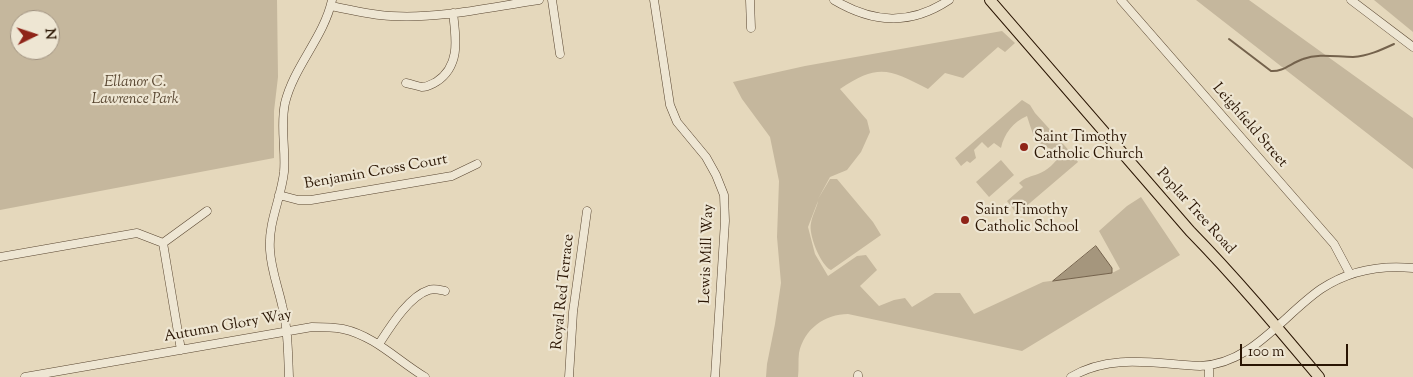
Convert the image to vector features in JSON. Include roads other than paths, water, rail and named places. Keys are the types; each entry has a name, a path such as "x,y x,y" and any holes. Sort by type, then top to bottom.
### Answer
{"main road":[{"name":"Poplar Tree Road","path":"990,0 1176,216 1277,326 1319,377"}],"street":[{"path":"288,377 287,330 272,268 270,229 284,171 283,120 285,102 293,81 325,22 331,3 368,14 421,16 540,0"},
{"path":"552,0 560,54"},
{"name":"Lewis Mill Way","path":"654,0 670,105 677,122 706,157 724,195 725,221 715,377"},
{"path":"750,0 750,28"},
{"path":"834,0 867,15 895,19 924,13 949,0"},
{"name":"Leighfield Street","path":"1121,0 1334,244 1350,274"},
{"path":"1351,0 1413,47"},
{"path":"406,83 422,87 432,84 450,68 456,46 453,13"},
{"name":"Benjamin Cross Court","path":"279,195 298,200 311,200 452,176 477,164"},
{"name":"Royal Red Terrace","path":"569,377 573,312 587,211"},
{"path":"163,243 207,212"},
{"path":"0,258 137,233 163,243"},
{"path":"163,243 181,350"},
{"path":"1072,377 1079,372 1110,363 1132,361 1183,366 1208,366 1228,360 1244,353 1259,342 1318,292 1350,274 1378,268 1413,268"},
{"path":"379,344 400,314 420,295 431,289 445,291"},
{"name":"Autumn Glory Way","path":"24,377 312,327 343,329 361,335 379,344 425,377"},
{"path":"1208,366 1210,377"}],"waterway":[{"path":"1229,39 1271,71 1279,70 1309,57 1353,57 1374,52 1394,44"}],"place":[{"name":"Saint Timothy Catholic Church","path":"1024,147"},
{"name":"Saint Timothy Catholic School","path":"965,220"}],"park label":[{"name":"Ellanor C. Lawrence Park","path":"135,92"}]}
